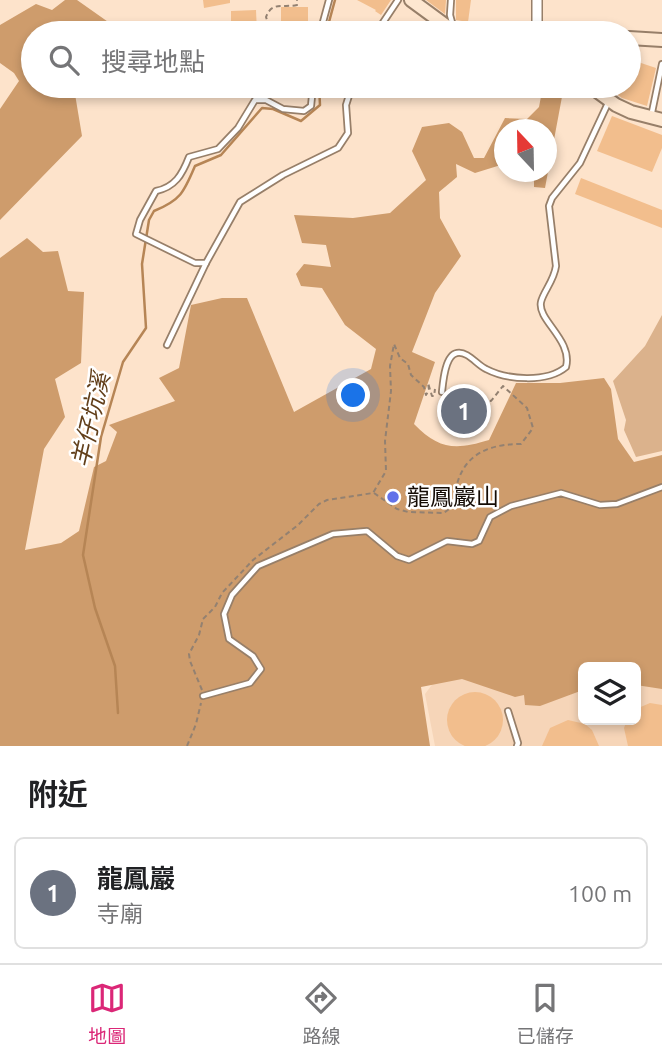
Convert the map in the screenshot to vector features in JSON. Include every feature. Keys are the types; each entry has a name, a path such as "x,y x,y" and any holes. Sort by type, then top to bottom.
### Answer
{"main road":[{"path":"411,0 440,21"},
{"path":"641,39 662,40"},
{"path":"606,98 631,112 656,119"}],"street":[{"path":"537,0 537,21"}],"lane":[{"path":"323,21 329,0"},
{"path":"384,21 398,0"},
{"path":"451,0 452,21"},
{"path":"656,119 662,64"},
{"path":"206,262 195,263 136,234 140,220 156,191 170,188 184,170 189,157 218,149 238,128 255,100 266,100 283,109 304,111 311,106 312,98"},
{"path":"167,345 206,262 240,202 283,175 338,148 348,133 346,105 348,98"},
{"path":"442,391 448,362 452,355 457,353 463,353 486,370 521,378 545,376 560,372 566,367 567,351 542,310 541,302 555,276 556,266 549,206 580,163 610,101"},
{"path":"203,696 250,683 261,669 253,656 229,639 224,614 232,595 258,566 333,534 368,531 397,556 409,560 447,541 472,544 479,541 490,517 511,506 561,493 600,505 618,504 662,487"},
{"path":"508,711 517,746"}],"path":[{"path":"268,21 266,17 270,8 296,5 297,0"},
{"path":"187,746 203,696 189,654 199,635 203,619 215,607 222,593 253,560 327,500 373,493 397,509 444,513 453,505 454,486 459,474 480,451 502,444 521,444 533,428 527,408 503,386 491,401 442,391 437,394 437,389 432,396 429,383 426,395 424,387 411,375 408,364 400,358 394,344 385,441 386,471 373,493"}],"shaded area":[{"path":"65,0 77,0 107,21 21,21 21,98 76,98 82,136 0,220 0,109 19,81 14,73 0,63 0,25 36,4 52,10"},
{"path":"541,98 562,98 557,124 557,119 527,119 539,107"},
{"path":"449,123 462,132 474,158 484,158 494,139 494,167 475,173 456,164 457,177 439,192 440,218 461,256 435,293 412,352 435,362 414,424 432,439 448,446 477,443 489,440 516,383 560,383 604,378 611,389 618,439 634,462 662,455 662,689 641,686 641,662 578,662 578,692 540,706 525,705 524,695 515,697 462,679 421,687 430,746 0,746 0,258 27,238 43,252 58,251 68,291 84,292 81,363 55,379 65,417 44,449 25,550 61,543 79,531 94,467 106,461 117,432 109,425 175,401 159,378 179,368 191,305 222,298 247,298 294,412 371,369 376,349 345,325 322,288 301,286 296,274 304,264 331,267 326,245 302,243 294,215 353,218 390,213 426,180 412,151 422,127"},
{"path":"534,182 546,182 545,188 534,187"},
{"path":"662,315 662,451 636,457 624,430 626,420 613,381 645,346"},
{"path":"641,676 662,678 662,746 435,746 425,694 434,682 442,677 578,680 578,725 641,725"}],"building":[{"path":"203,0 230,0 230,3 204,8"},
{"path":"357,0 391,0 381,15"},
{"path":"426,0 446,0 445,14"},
{"path":"456,0 471,0 468,21 456,20"},
{"path":"281,7 308,7 308,21 281,21"},
{"path":"256,10 256,21 231,21 231,11"},
{"path":"641,63 656,68 647,106 622,98 641,98"},
{"path":"612,116 662,135 662,148 652,172 597,151"},
{"path":"581,178 662,210 662,228 575,194"},
{"path":"452,391 484,402 475,430 443,419"},
{"path":"464,694 486,694 495,700 502,715 501,731 495,740 486,746 464,746 455,740 449,731 449,709 455,700"},
{"path":"650,703 662,705 662,746 628,746 624,728 625,725 641,725 641,707"},
{"path":"568,720 578,722 578,725 586,725 592,730 599,746 542,746 550,728"}],"waterway":[{"name":"羊仔坑溪","path":"329,21 335,0"},
{"name":"羊仔坑溪","path":"118,713 115,666 95,608 83,555 101,437 123,362 146,328 142,264 149,220 154,211 181,194 195,166 221,155 262,108 273,109 301,121 320,105 320,98"}],"place":[{"name":"龍鳳巖","path":"464,411"},
{"name":"龍鳳巖山","path":"393,497"}]}
